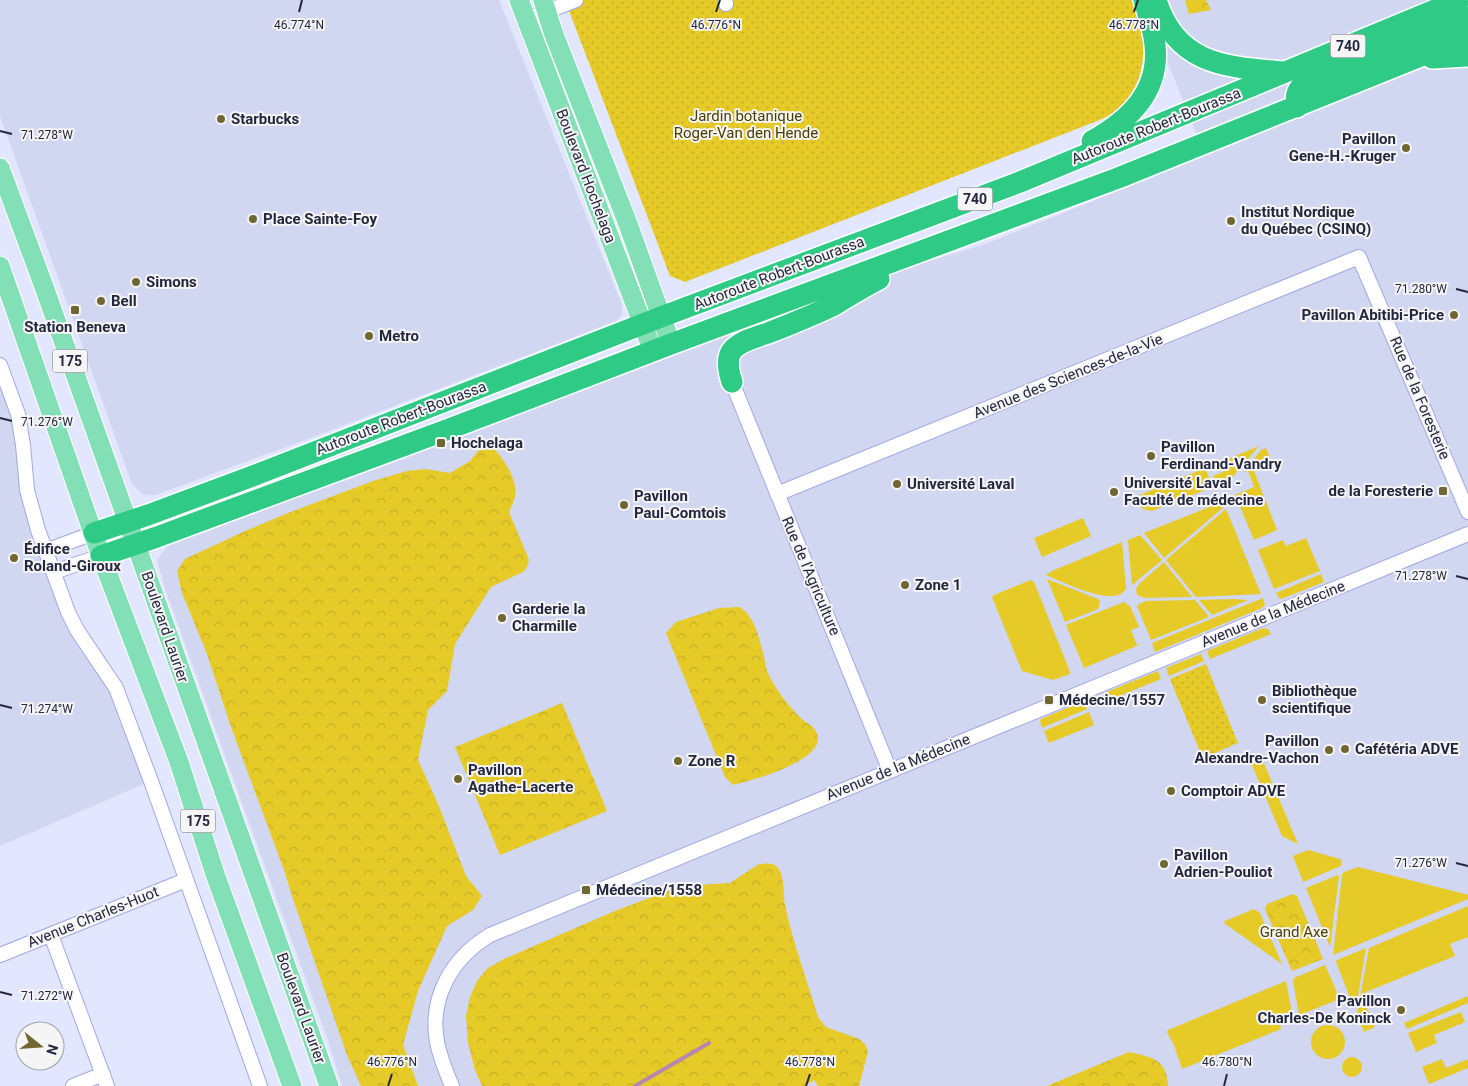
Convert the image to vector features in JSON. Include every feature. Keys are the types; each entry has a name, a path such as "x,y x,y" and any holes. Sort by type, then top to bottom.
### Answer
{"highway":[{"path":"1020,182 1108,132 1127,118 1139,104 1152,80 1155,54 1155,44 1144,0"},
{"path":"1156,0 1163,15 1179,39 1193,52 1206,60 1235,68 1285,73"},
{"name":"Autoroute Robert-Bourassa","path":"94,533 258,474 652,321 1020,182 1459,0"},
{"path":"1297,107 1297,91 1302,86 1468,17"},
{"name":"Autoroute Robert-Bourassa","path":"102,556 136,545 1044,206 1297,107 1468,37"},
{"path":"1414,59 1468,56"},
{"path":"732,382 729,373 729,362 731,352 738,345 794,323 835,304 868,285 960,246 1044,206"}],"main road":[{"name":"Boulevard Hochelaga","path":"519,0 662,348"},
{"name":"Boulevard Hochelaga","path":"545,6 553,32 624,214 652,321"},
{"name":"Boulevard Laurier","path":"0,168 37,265 329,1086"},
{"name":"175","path":"0,266 102,556 179,762 215,874 292,1086"},
{"path":"309,1028 340,1086"}],"street":[{"path":"526,20 545,6 576,0"},
{"name":"Avenue des Sciences-de-la-Vie","path":"777,494 1359,256"},
{"name":"Rue de la Foresterie","path":"1359,256 1468,512"},
{"path":"0,365 18,414 27,490 45,551 68,612 77,630 116,688 260,1086"},
{"name":"Rue de l'Agriculture","path":"732,382 890,771"},
{"path":"45,551 94,533"},
{"name":"Avenue de la Médecine","path":"452,1086 437,1043 435,1016 437,1004 446,979 452,970 460,959 481,940 530,918 1468,534"},
{"path":"54,572 102,556"},
{"name":"Avenue Charles-Huot","path":"0,955 186,880"},
{"path":"51,934 105,1080 73,1086"}],"shaded area":[{"path":"0,0 499,0 622,305 622,315 616,321 308,439 155,495 142,494 132,484 0,116"},
{"name":"Université Laval","path":"1143,0 1468,0 1468,1086 342,1086 328,1040 165,588 157,560 169,544 482,423 841,287 983,245 1205,156"},
{"path":"0,365 23,445 54,572 108,673 151,781 0,846"}],"green space":[{"name":"Jardin botanique Roger-Van den Hende","path":"565,0 1134,0 1142,30 1143,60 1135,87 1126,100 1108,116 685,282 670,276"},
{"path":"1185,0 1206,0 1211,10 1189,14"},
{"path":"482,446 491,446 505,462 512,476 515,497 509,512 529,560 523,572 491,587 455,644 447,691 428,710 418,760 438,804 466,876 482,896 473,910 447,926 418,991 403,1045 418,1086 361,1086 347,1055 207,654 182,593 177,571 185,559 243,532 373,481 407,471 426,469 450,473 470,461"},
{"path":"1259,446 1230,480 1217,485 1213,476 1225,471 1221,462"},
{"path":"1266,448 1270,458 1252,466 1277,530 1254,540 1235,495 1254,487 1248,471 1244,472 1261,450"},
{"path":"1205,468 1213,487 1152,511 1143,509 1141,506 1144,504 1140,495"},
{"path":"1222,502 1225,506 1164,558 1144,533"},
{"path":"1226,509 1261,594 1196,597 1166,560"},
{"path":"1083,518 1091,536 1042,557 1034,538"},
{"path":"1140,535 1162,560 1132,585 1128,540"},
{"path":"1306,538 1320,571 1274,589 1258,550 1283,540 1286,546"},
{"path":"1122,542 1126,588 1121,594 1112,596 1088,592 1046,575 1052,571"},
{"path":"1164,562 1192,597 1145,598 1137,595 1136,589 1139,584"},
{"path":"1321,574 1324,582 1280,599 1276,593"},
{"path":"1047,579 1098,599 1100,601 1099,607 1096,610 1065,622"},
{"path":"1031,580 1034,582 1069,669 1070,674 1053,680 1022,671 992,597"},
{"path":"1263,598 1265,604 1262,608 1155,652 1152,643"},
{"path":"1195,600 1209,617 1151,640 1137,606 1139,604 1146,601"},
{"path":"1199,600 1248,600 1212,615"},
{"path":"1124,602 1130,606 1139,627 1131,630 1137,645 1146,642 1084,668 1066,625"},
{"path":"739,607 749,615 755,627 767,671 774,684 793,709 815,730 818,740 813,750 803,759 756,779 733,785 725,777 666,633 676,622 719,608"},
{"path":"1263,628 1268,629 1271,634 1210,659 1207,651"},
{"path":"1201,654 1204,661 1169,676 1166,668"},
{"path":"1206,664 1238,743 1208,756 1201,754 1170,679"},
{"path":"1158,671 1161,679 1107,701 1104,693"},
{"path":"1084,701 1087,709 1042,728 1041,719"},
{"path":"562,703 607,811 500,855 455,747"},
{"path":"1089,712 1094,725 1049,743 1044,731"},
{"path":"1260,754 1298,844 1282,836 1249,758"},
{"path":"1308,850 1340,859 1342,861 1341,866 1303,882 1293,856"},
{"path":"759,864 773,864 780,870 788,919 818,1017 826,1027 859,1039 865,1044 868,1052 859,1086 818,1086 814,1080 805,1086 482,1086 475,1070 468,1043 466,1016 470,997 477,981 488,968 506,958 615,911 681,886 730,883"},
{"path":"1358,867 1465,894 1468,895 1468,899 1333,955 1342,875 1344,872"},
{"path":"1339,876 1330,947 1306,888"},
{"name":"Grand Axe","path":"1293,894 1297,896 1323,959 1292,971 1265,909 1267,904"},
{"path":"1468,906 1468,937 1450,944 1455,956 1366,992 1368,996 1363,998 1375,1027 1364,1032 1357,1014 1369,948"},
{"path":"1254,909 1260,913 1282,964 1224,923"},
{"path":"1366,948 1356,1007 1354,1008 1336,962"},
{"path":"1325,965 1340,999 1299,1015 1294,978"},
{"path":"1286,981 1293,1018 1280,1023 1281,1029 1182,1069 1174,1045 1167,1032 1168,1030"},
{"path":"1468,996 1468,1003 1407,1029 1404,1023"},
{"path":"1461,1012 1465,1022 1434,1035 1437,1043 1416,1052 1408,1033"},
{"path":"1328,1025 1335,1026 1340,1030 1344,1035 1344,1049 1340,1054 1335,1058 1328,1059 1321,1058 1316,1054 1312,1049 1311,1042 1312,1035 1316,1030 1321,1026"},
{"path":"1129,1052 1157,1061 1165,1070 1168,1086 1047,1086"},
{"path":"1352,1057 1359,1060 1362,1067 1359,1074 1352,1077 1345,1074 1342,1067 1345,1060"},
{"path":"1442,1059 1446,1068 1468,1059 1468,1068 1429,1084 1422,1067"}],"waterway":[{"path":"635,1086 709,1043"}],"place":[{"name":"Starbucks","path":"221,119"},
{"name":"Pavillon Gene-H.-Kruger","path":"1406,148"},
{"name":"Place Sainte-Foy","path":"253,219"},
{"name":"Institut Nordique du Québec (CSINQ)","path":"1231,221"},
{"name":"Simons","path":"136,282"},
{"name":"Bell","path":"101,301"},
{"name":"Station Beneva","path":"75,310"},
{"name":"Pavillon Abitibi-Price","path":"1454,315"},
{"name":"Metro","path":"369,336"},
{"name":"Hochelaga","path":"441,443"},
{"name":"Pavillon Ferdinand-Vandry","path":"1151,456"},
{"name":"Université Laval","path":"897,484"},
{"name":"de la Foresterie","path":"1443,491"},
{"name":"Université Laval - Faculté de médecine","path":"1114,492"},
{"name":"Pavillon Paul-Comtois","path":"624,505"},
{"name":"Édifice Roland-Giroux","path":"14,558"},
{"name":"Zone 1","path":"905,585"},
{"name":"Garderie la Charmille","path":"502,618"},
{"name":"Médecine/1557","path":"1049,700"},
{"name":"Bibliothèque scientifique","path":"1262,700"},
{"name":"Cafétéria ADVE","path":"1345,749"},
{"name":"Pavillon Alexandre-Vachon","path":"1329,750"},
{"name":"Zone R","path":"678,761"},
{"name":"Pavillon Agathe-Lacerte","path":"458,779"},
{"name":"Comptoir ADVE","path":"1171,791"},
{"name":"Pavillon Adrien-Pouliot","path":"1164,864"},
{"name":"Médecine/1558","path":"586,890"},
{"name":"Pavillon Charles-De Koninck","path":"1401,1010"}]}
